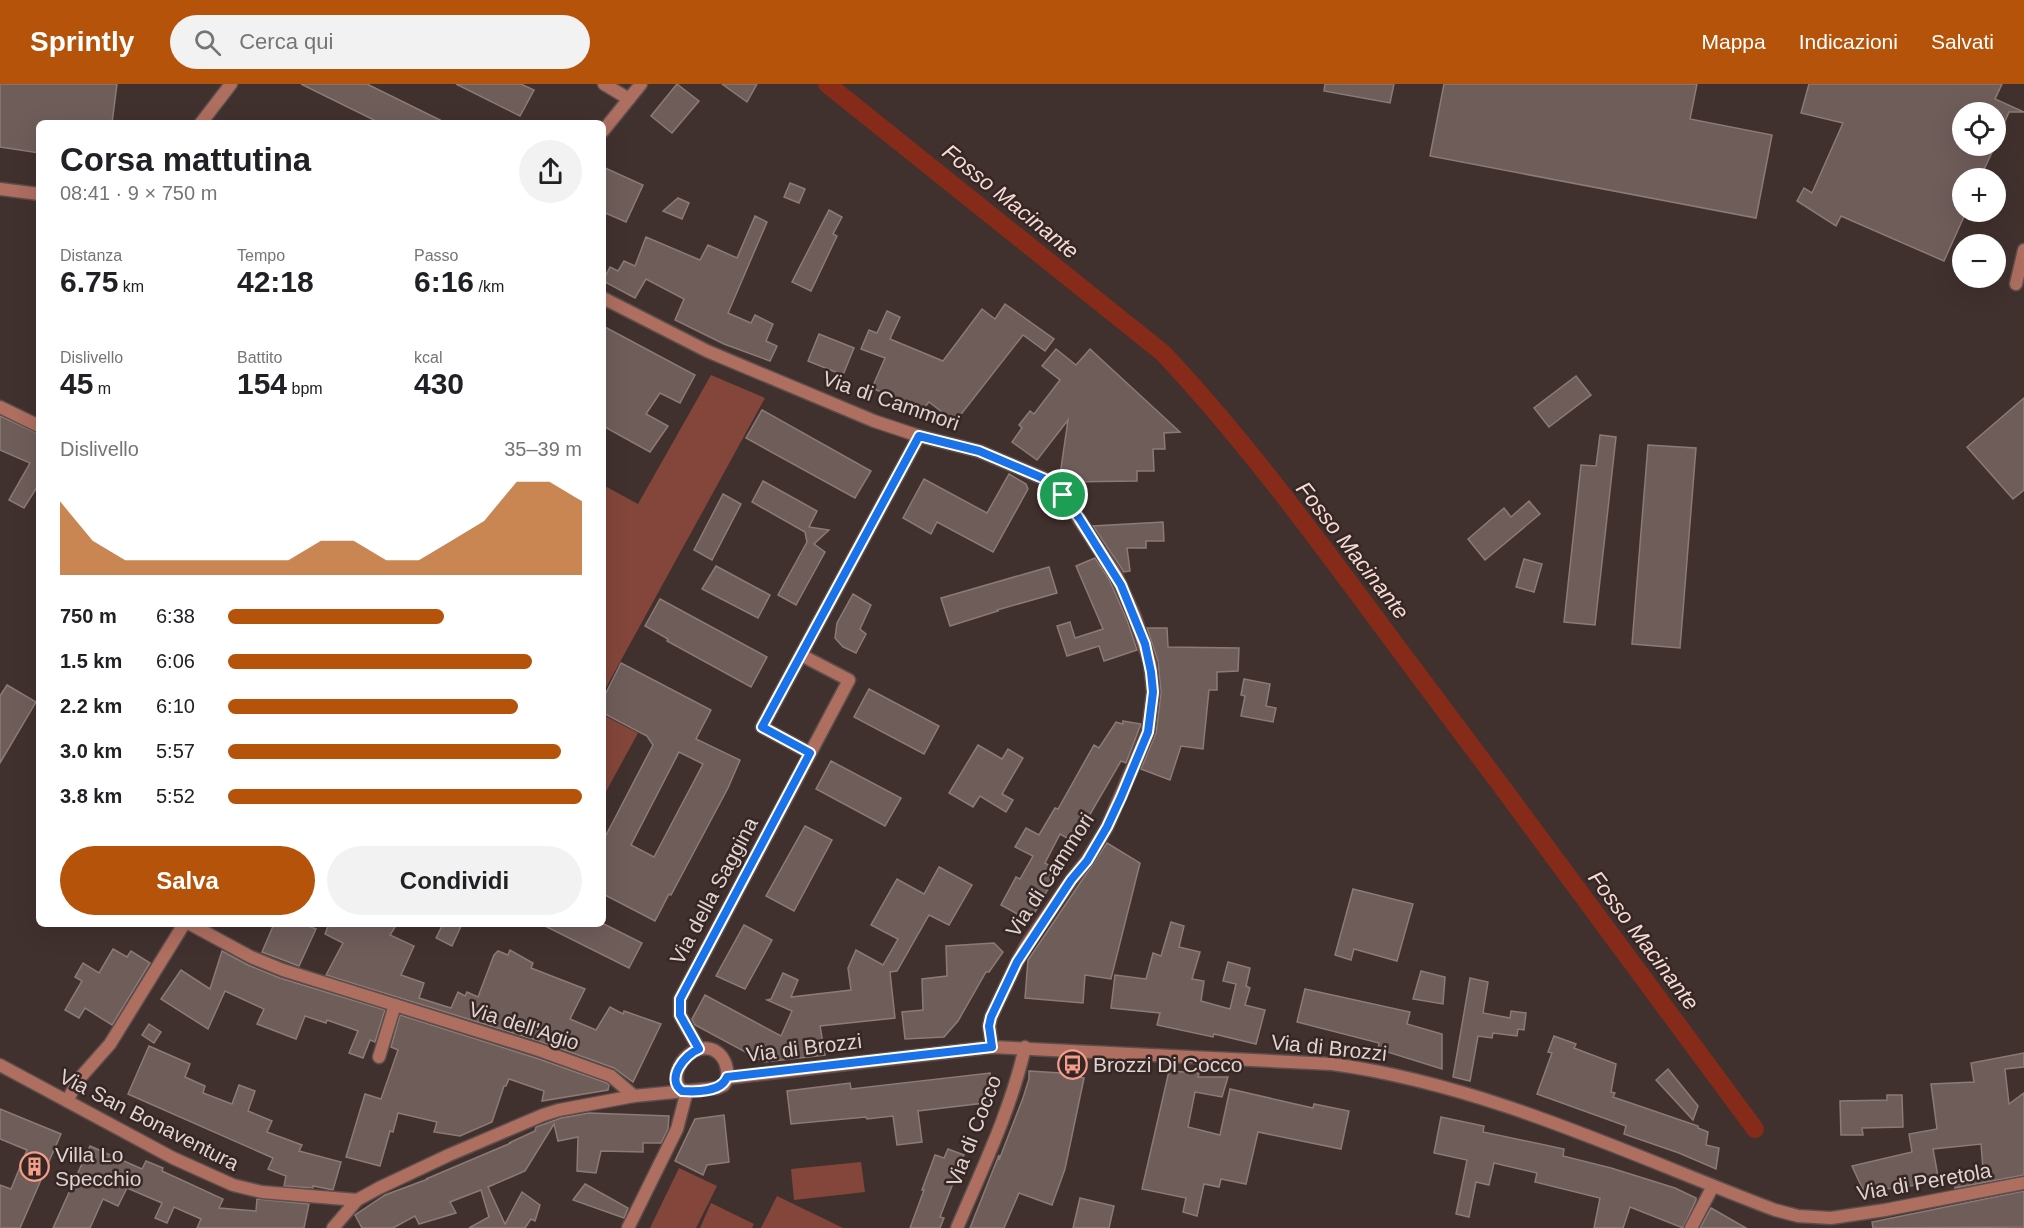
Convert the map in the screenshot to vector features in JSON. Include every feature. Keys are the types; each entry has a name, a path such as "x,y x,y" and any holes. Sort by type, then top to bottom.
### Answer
{"street":[{"path":"203,120 231,84"},
{"path":"604,84 629,99"},
{"path":"606,127 640,84"},
{"path":"0,189 36,194"},
{"path":"2016,285 2024,250"},
{"name":"Via di Cammori","path":"606,300 707,351 874,421 919,436 979,451 1045,479 1056,487 1079,518 1121,585 1145,644 1151,672 1153,692 1148,732 1107,827 1087,861 1071,880 1017,962 991,1017 989,1026 992,1047"},
{"path":"0,407 36,425"},
{"path":"810,753 762,727 919,436"},
{"name":"Via della Saggina","path":"699,1049 680,1015 680,999 849,680 801,655"},
{"path":"67,1101 79,1079 110,1044 182,927"},
{"name":"Via dell'Agio","path":"196,927 265,963 539,1050 611,1076 634,1096"},
{"path":"379,1057 395,1005"},
{"name":"Via di Brozzi","path":"727,1077 992,1047 1332,1064 1375,1070 1514,1108 1787,1213 1831,1218"},
{"name":"Via di Cocco","path":"957,1228 991,1147 1021,1063 1024,1047"},
{"name":"Via di Brozzi","path":"333,1228 357,1200 449,1155 543,1115 634,1096 721,1087 727,1077 727,1069 721,1057 709,1048 699,1049"},
{"path":"628,1228 677,1129 687,1091 678,1088 678,1068 687,1056 699,1049"},
{"name":"Via San Bonaventura","path":"0,1065 173,1158 233,1185 262,1192 357,1200"},
{"name":"Via di Peretola","path":"1831,1218 2024,1183"},
{"path":"1691,1228 1713,1186"}],"shaded area":[{"path":"711,375 765,398 606,688 606,487 638,504"},
{"path":"606,717 638,733 606,792"},
{"path":"861,1162 865,1192 794,1200 791,1169"},
{"path":"679,1168 717,1186 696,1228 650,1228"},
{"path":"777,1196 843,1228 761,1228"},
{"path":"711,1203 754,1224 752,1228 700,1228"}],"building":[{"path":"0,84 117,84 112,120 36,120 36,153 0,147"},
{"path":"301,84 367,84 440,120 374,120"},
{"path":"456,84 521,84 534,90 520,116"},
{"path":"677,84 699,101 672,133 651,116"},
{"path":"722,84 757,84 747,102"},
{"path":"1325,84 1394,84 1390,103 1324,91"},
{"path":"1444,84 1697,84 1690,119 1772,135 1756,218 1430,156"},
{"path":"1809,84 2002,84 1995,99 2002,102 1952,102 1952,156 1990,156 1985,168 1952,168 1952,222 1962,222 1956,234 1952,234 1952,243 1944,261 1841,216 1836,226 1797,201 1804,188 1812,193 1843,123 1801,113"},
{"path":"2006,104 2024,112 2009,112 2006,119"},
{"path":"606,168 643,185 626,222 606,213"},
{"path":"790,183 805,189 799,203 784,197"},
{"path":"678,198 689,203 682,219 663,211"},
{"path":"829,210 842,217 833,234 837,236 811,291 792,282"},
{"path":"755,216 767,222 728,313 751,323 755,315 773,324 766,341 777,346 770,361 724,344 675,320 684,299 646,279 635,298 606,283 606,275 610,267 618,271 624,261 635,266 646,237 700,260 708,245 737,258"},
{"path":"1005,304 1054,339 1045,351 1023,335 955,422 929,402 918,415 897,399 872,388 885,358 861,349 869,330 877,333 887,311 900,317 890,339 943,361 982,309 995,319"},
{"path":"606,328 695,375 680,403 660,393 646,414 668,426 650,452 606,428"},
{"path":"819,334 854,348 843,375 808,361"},
{"path":"1056,349 1076,365 1090,349 1180,432 1164,433 1165,449 1153,449 1154,471 1137,471 1137,481 1065,482 1060,475 1068,420 1037,460 1012,442 1022,428 1019,425 1030,411 1034,414 1060,380 1042,366"},
{"path":"1576,376 1591,395 1549,427 1534,408"},
{"path":"2024,398 2024,490 2013,499 1967,447"},
{"path":"762,410 871,471 855,498 746,438"},
{"path":"0,416 36,433 36,489 24,508 9,500 30,463 0,450"},
{"path":"1600,435 1616,437 1595,625 1564,622 1581,465 1596,466"},
{"path":"1648,445 1696,448 1680,648 1632,644"},
{"path":"1009,474 1026,484 1028,489 993,552 937,522 931,534 903,518 924,479 987,513"},
{"path":"763,481 817,511 809,527 829,530 814,544 825,552 796,605 778,595 807,542 805,532 752,502"},
{"path":"723,494 741,504 712,560 694,550"},
{"path":"1529,501 1540,514 1485,560 1468,539 1504,508 1511,517"},
{"path":"1163,522 1164,541 1146,541 1146,548 1127,548 1130,571 1124,572 1093,526"},
{"path":"1095,558 1109,579 1137,650 1104,661 1099,646 1067,656 1057,626 1070,622 1075,638 1103,629 1076,566"},
{"path":"1524,559 1542,564 1534,592 1516,587"},
{"path":"716,566 770,595 758,618 702,589"},
{"path":"1049,567 1057,593 950,626 941,598"},
{"path":"853,594 871,605 860,629 866,634 856,653 843,647 835,638 837,623"},
{"path":"660,599 767,657 751,687 667,641 668,639 645,626"},
{"path":"1147,628 1167,628 1168,647 1239,648 1238,671 1217,672 1217,690 1209,690 1203,749 1181,746 1170,780 1141,769 1156,733 1161,693 1158,661"},
{"path":"621,663 711,710 696,739 740,760 728,788 655,921 606,896 606,835 653,745 647,736 606,715 606,693","holes":["679,752 703,764 654,857 631,845"]},
{"path":"1244,679 1270,684 1266,706 1276,708 1273,722 1241,716 1245,696 1241,695"},
{"path":"7,685 36,702 0,763 0,696"},
{"path":"869,689 939,726 924,754 854,717"},
{"path":"1123,721 1141,724 1126,763 1121,761 1074,842 1060,834 1045,863 1058,871 1030,921 1001,905 1016,877 1020,879 1033,856 1015,847 1026,828 1039,835 1055,808 1058,809 1094,745 1099,748 1116,722 1123,724"},
{"path":"978,745 1002,759 1008,749 1023,758 1002,794 1013,800 1006,812 980,796 973,807 949,793"},
{"path":"831,761 901,798 885,826 816,789"},
{"path":"805,826 832,840 794,911 766,896"},
{"path":"1107,843 1140,863 1111,979 1085,975 1083,1003 1025,998 1028,960"},
{"path":"939,867 972,885 949,925 929,915 897,971 890,972 895,1018 820,1026 825,1055 764,1062 695,1025 692,1019 705,995 781,1036 792,1011 767,1000 771,999 783,973 798,980 791,997 851,990 848,968 856,950 883,965 898,939 871,925 897,879 924,894"},
{"path":"1353,889 1413,904 1397,961 1354,949 1351,960 1335,955"},
{"path":"1171,922 1184,926 1179,947 1200,952 1192,979 1204,981 1201,1001 1230,1009 1236,984 1223,981 1228,962 1250,968 1246,986 1250,988 1245,1005 1265,1010 1256,1044 1214,1034 1213,1037 1157,1025 1160,1013 1111,1008 1115,975 1146,979 1153,953 1161,956"},
{"path":"606,925 642,943 629,968 547,927 606,927"},
{"path":"744,925 772,940 745,989 716,976"},
{"path":"273,927 316,929 299,966 262,952"},
{"path":"328,927 395,927 390,935 414,946 401,975 424,983 419,998 451,1008 458,992 465,996 467,992 478,997 494,955 498,951 508,955 510,950 533,963 531,968 585,989 570,1019 596,1030 610,1007 623,1014 624,1011 661,1024 633,1082 614,1068 542,1042 326,975 343,943 325,934"},
{"path":"442,927 461,927 452,946 436,938"},
{"path":"994,943 1003,952 989,972 986,972 958,1021 944,1037 905,1039 902,1012 923,1010 922,979 947,976 946,946"},
{"path":"113,949 127,957 131,951 150,963 112,1025 85,1008 79,1018 65,1010 82,981 75,977 83,963 99,973"},
{"path":"222,951 280,978 385,1010 375,1042 370,1040 363,1058 349,1053 358,1031 327,1020 326,1023 305,1016 296,1039 257,1024 264,1009 225,991 208,1029 161,999 181,970 210,989"},
{"path":"1421,971 1445,977 1443,1004 1413,999"},
{"path":"1470,978 1488,982 1483,1013 1510,1018 1511,1011 1526,1013 1524,1030 1518,1029 1517,1036 1493,1033 1492,1038 1478,1036 1470,1081 1453,1077"},
{"path":"1305,989 1410,1012 1407,1024 1442,1034 1442,1069 1378,1049 1379,1043 1297,1022"},
{"path":"400,1015 607,1083 608,1090 542,1101 544,1091 509,1079 504,1086 492,1122 460,1136 434,1132 437,1122 398,1113 380,1166 346,1157 365,1094 381,1099 398,1050 391,1047"},
{"path":"149,1024 161,1032 154,1043 142,1035"},
{"path":"1554,1036 1576,1044 1574,1048 1616,1064 1611,1092 1615,1093 1613,1097 1698,1126 1708,1132 1706,1145 1719,1148 1716,1169 1624,1134 1626,1126 1537,1094 1552,1053 1548,1052"},
{"path":"149,1046 190,1064 185,1077 205,1086 203,1093 232,1104 239,1085 255,1091 248,1111 272,1121 267,1132 302,1145 299,1151 341,1162 333,1190 313,1186 313,1188 284,1186 286,1176 268,1169 273,1158 128,1094"},
{"path":"2024,1053 2024,1067 2005,1069 2009,1104 2024,1093 2024,1175 1955,1188 1953,1177 1983,1169 1981,1144 1933,1149 1939,1182 1864,1192 1852,1166 1912,1152 1909,1134 1937,1129 1931,1084 1974,1082 1971,1063"},
{"path":"1668,1069 1698,1106 1693,1120 1656,1080"},
{"path":"1029,1071 1061,1073 1084,1078 1065,1169 1052,1205 1019,1193 1004,1228 970,1228 1023,1098"},
{"path":"1169,1071 1199,1073 1198,1077 1228,1077 1222,1097 1195,1092 1188,1127 1220,1135 1230,1089 1313,1108 1314,1104 1349,1111 1341,1149 1258,1132 1246,1184 1221,1179 1219,1187 1204,1184 1197,1216 1183,1212 1186,1198 1142,1189"},
{"path":"990,1073 993,1102 918,1111 922,1142 897,1145 893,1116 791,1124 787,1091 850,1083 851,1089"},
{"path":"1887,1095 1902,1095 1903,1127 1862,1128 1863,1135 1841,1135 1840,1101 1887,1100"},
{"name":"Villa Lo Specchio","path":"0,1109 61,1134 20,1228 0,1228 0,1185 11,1189 27,1150 0,1139"},
{"path":"589,1113 669,1116 668,1129 661,1143 643,1143 643,1152 601,1151 596,1173 577,1171 578,1137 558,1141 554,1124 525,1171 488,1187 505,1224 522,1192 540,1205 535,1221 531,1219 525,1228 469,1228 489,1217 481,1190 450,1202 456,1213 419,1224 415,1216 393,1228 362,1228 355,1215 385,1195 511,1143 509,1143 535,1131 536,1127 561,1118"},
{"path":"724,1115 729,1162 707,1165 703,1175 675,1161 695,1119"},
{"path":"1441,1117 1484,1126 1483,1132 1564,1149 1563,1156 1675,1188 1696,1200 1683,1228 1630,1207 1623,1228 1594,1228 1600,1198 1535,1182 1537,1173 1494,1163 1489,1185 1476,1182 1469,1217 1456,1214 1467,1160 1434,1153"},
{"path":"90,1146 142,1169 146,1161 163,1168 162,1171 223,1199 219,1208 256,1211 257,1199 309,1204 304,1228 197,1228 201,1219 174,1207 167,1223 155,1218 162,1203 127,1188 118,1206 103,1199 90,1228 53,1228"},
{"path":"948,1149 964,1155 940,1217 944,1218 940,1228 910,1228 935,1155 944,1158"},
{"path":"585,1184 628,1208 624,1218 573,1200"},
{"path":"2024,1191 2024,1227 1873,1228 1872,1222"},
{"path":"1080,1198 1114,1206 1109,1228 1073,1228"},
{"path":"1711,1208 1746,1228 1700,1228"}],"waterway":[{"name":"Fosso Macinante","path":"827,84 1163,353 1197,390 1323,547 1755,1129"}],"place":[{"name":"Brozzi Di Cocco","path":"1072,1065"},
{"name":"Villa Lo Specchio","path":"34,1167"}],"route":[{"path":"919,436 979,451 1045,479 1063,495 1111,566 1135,617 1145,644 1151,672 1153,692 1150,717 1148,732 1107,827 1087,861 1071,880 1026,946 995,1006 989,1026 992,1047 727,1077 721,1087 682,1091 676,1083 678,1068 687,1056 699,1049 685,1026 678,1010 678,1004 810,753 762,727 919,436"}]}
